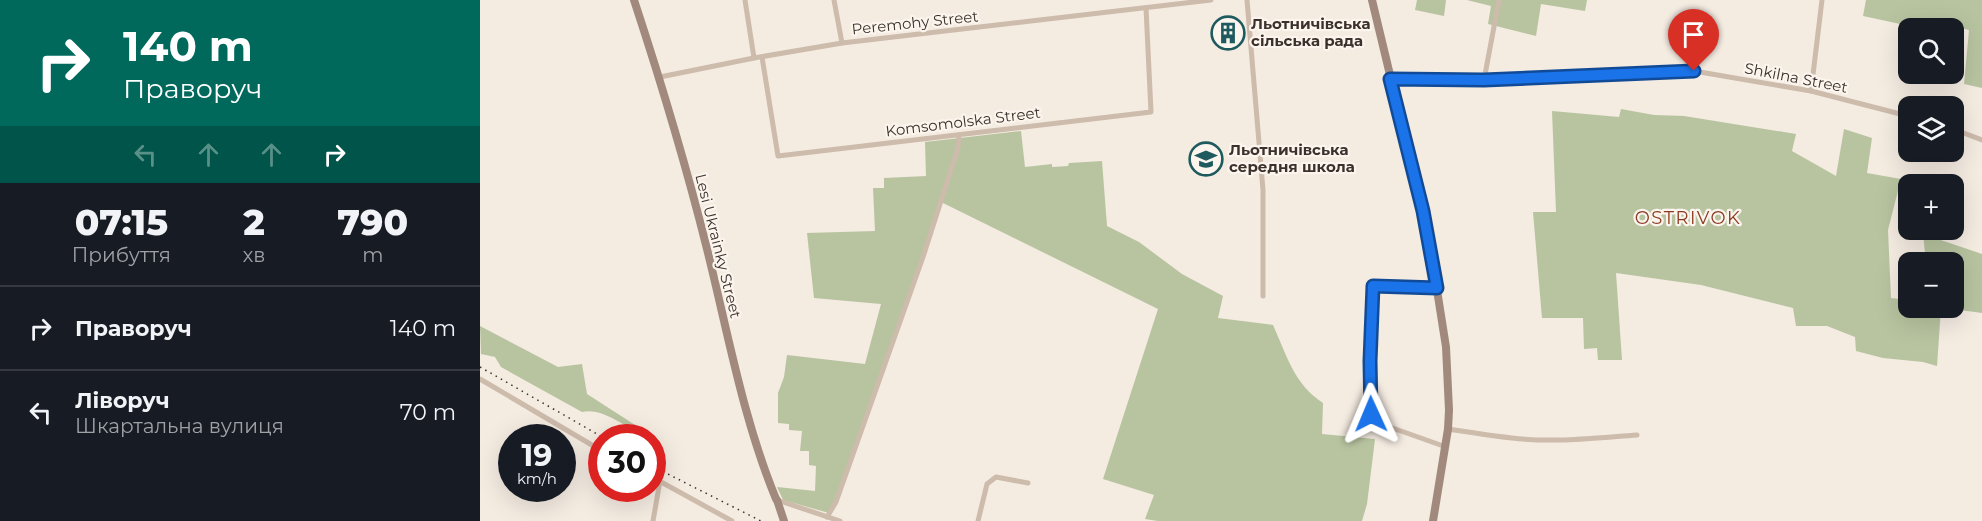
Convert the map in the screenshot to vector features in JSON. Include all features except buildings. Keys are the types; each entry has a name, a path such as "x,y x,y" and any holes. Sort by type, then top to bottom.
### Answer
{"street":[{"name":"Lesi Ukrainky Street","path":"634,0 660,77 706,248 730,350 755,437 784,521"},
{"path":"744,0 754,58"},
{"path":"834,0 842,43"},
{"name":"Peremohy Street","path":"660,77 842,43 1211,0"},
{"path":"1247,0 1263,190 1263,296"},
{"path":"1372,0 1426,222 1446,347 1448,429 1433,521"},
{"path":"1484,80 1500,0"},
{"path":"1811,91 1822,0"},
{"name":"Komsomolska Street","path":"762,57 778,156 1151,112 1146,8"},
{"name":"Shkilna Street","path":"1390,79 1484,80 1694,71 1811,91 1898,113"},
{"path":"1964,133 1982,140"},
{"path":"827,517 836,502 923,257 958,148 959,135"},
{"path":"1437,288 1373,286 1370,361 1371,414 1373,421 1446,447"},
{"path":"480,379 588,443"},
{"path":"1448,429 1535,440 1637,435"},
{"path":"978,521 987,484 996,477 1028,483"},
{"path":"666,484 732,521"},
{"path":"776,500 840,521"},
{"path":"653,521 656,502"}],"green space":[{"path":"1417,0 1446,0 1444,16 1415,10"},
{"path":"1467,0 1587,0 1585,11 1541,4 1536,36 1488,24 1491,6"},
{"path":"1866,0 1982,0 1982,88 1964,84 1969,30 1964,29 1964,18 1898,18 1898,24 1863,16"},
{"path":"1621,109 1654,115 1684,116 1796,134 1792,151 1836,176 1844,129 1872,138 1867,173 1898,178 1898,191 1888,230 1891,298 1898,299 1898,318 1940,318 1937,366 1923,362 1883,358 1856,351 1855,337 1827,326 1796,326 1793,308 1701,285 1616,273 1622,360 1598,360 1597,348 1584,349 1583,318 1542,318 1533,212 1556,212 1552,111 1619,117"},
{"path":"1021,131 1025,167 1052,164 1052,167 1068,166 1069,163 1102,161 1107,226 1139,242 1182,274 1223,296 1218,318 1273,325 1298,378 1323,403 1322,434 1375,439 1367,504 1362,521 1158,521 1145,519 1154,495 1103,479 1158,309 941,202 836,502 829,513 783,500 777,487 815,491 816,466 809,465 809,451 800,451 802,431 789,430 789,424 778,423 778,393 784,377 787,355 865,364 881,304 814,298 807,233 875,231 873,188 884,188 884,178 926,176 925,142"},
{"path":"1924,240 1941,240 1982,254 1982,313 1964,311 1964,252 1925,252"},
{"path":"480,326 558,367 582,364 587,394 634,424 623,424 598,412 582,412 501,367 495,357 481,354"}],"railway":[{"path":"480,367 588,429"},
{"path":"666,473 761,521"}],"place":[{"name":"Льотничівська сільська рада","path":"1228,33"},
{"name":"Льотничівська середня школа","path":"1206,159"}],"district":[{"name":"OSTRIVOK","path":"1688,218"}],"route":[{"path":"1371,414 1370,361 1373,286 1437,288 1413,166 1390,79 1528,79 1694,71"}]}
